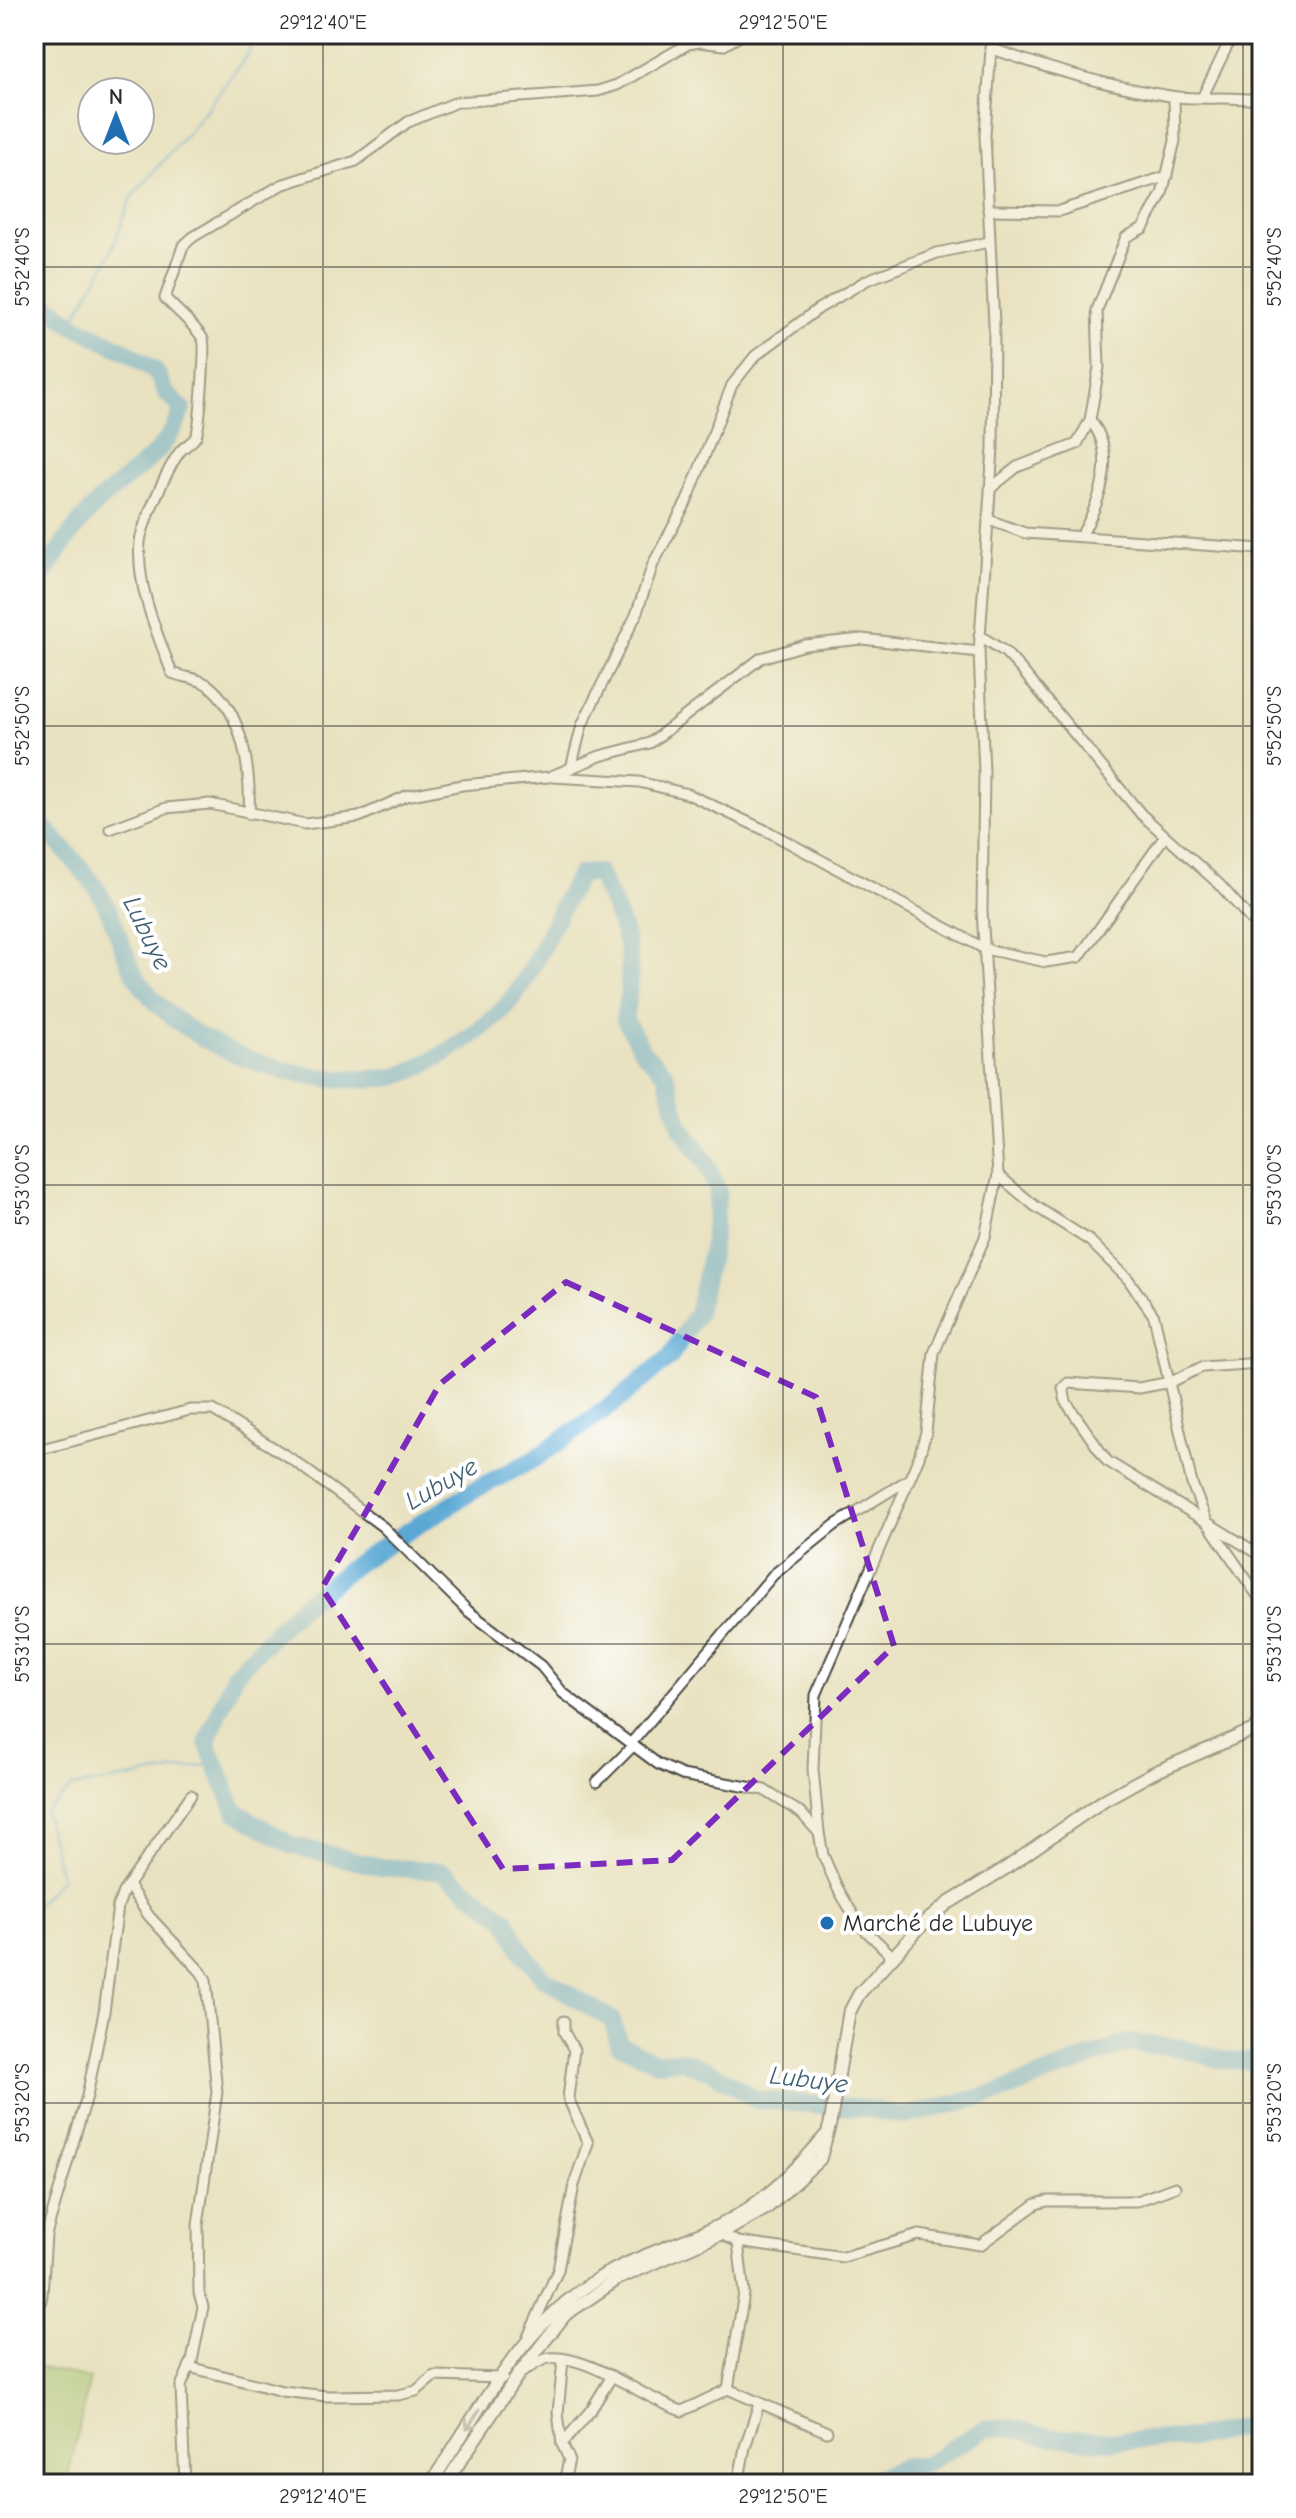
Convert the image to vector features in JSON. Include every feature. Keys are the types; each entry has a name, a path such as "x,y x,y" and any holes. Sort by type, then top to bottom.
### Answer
{"street":[{"path":"249,814 250,784 244,752 232,720 210,687 198,679 172,673 153,620 140,559 140,541 151,506 176,455 196,437 207,358 204,340 165,298 183,246 281,185 356,161 408,122 457,102 598,91 617,85 688,44 724,45 743,34"},
{"path":"892,1956 859,1924 838,1889 823,1855 813,1769 816,1695 852,1616 926,1432 934,1353 985,1237 998,1175 985,949 979,652 991,488 994,325 985,135 992,34"},
{"path":"1203,96 1233,34"},
{"path":"990,48 1069,73 1174,97 1259,101 1262,118"},
{"path":"991,488 1017,467 1077,444 1090,420 1099,367 1097,310 1126,237 1143,228 1167,176 1175,141 1174,97"},
{"path":"988,210 1059,211 1167,176"},
{"path":"571,768 582,725 636,615 653,564 687,501 732,385 755,356 818,309 867,280 937,253 989,242"},
{"path":"1081,536 1097,506 1105,457 1100,433 1090,420"},
{"path":"989,520 1025,533 1262,549"},
{"path":"979,635 1005,652 1131,802 1219,884 1262,932"},
{"path":"549,777 650,743 761,658 805,645 862,639 979,652"},
{"path":"110,829 166,808 210,804 305,824 359,817 406,796 462,785 549,777 639,782 688,794 769,832 985,949 1046,962 1066,962 1079,957 1165,836"},
{"path":"998,1175 1035,1206 1090,1241 1128,1279 1154,1316 1192,1484 1207,1522 1262,1602"},
{"path":"1262,1363 1202,1367 1171,1382 1139,1388 1068,1383 1063,1388 1066,1402 1107,1461 1262,1556"},
{"path":"34,1451 190,1410 213,1410 293,1460 383,1527 468,1611 510,1640 541,1666 563,1693 611,1727 632,1747 682,1775 764,1790 801,1813 819,1833"},
{"path":"597,1782 632,1747 633,1741 701,1665 773,1575 835,1525 906,1481"},
{"path":"445,2484 518,2375 565,2315 592,2293 716,2232 791,2174 830,2127 849,2013 859,1994 892,1956 947,1904 1006,1868 1104,1800 1153,1773 1262,1726"},
{"path":"34,2335 42,2295 46,2235 87,2096 104,2012 114,1921 128,1885 191,1795"},
{"path":"128,1885 149,1916 195,1963 206,1980 217,2092 198,2225 199,2293 203,2307 189,2367 181,2386 185,2484"},
{"path":"527,2340 558,2270 574,2185 588,2143 568,2098 574,2050 564,2032 564,2021"},
{"path":"430,2484 527,2340 555,2310 587,2285 716,2232 738,2242 843,2257 919,2235 980,2245 1036,2204 1047,2201 1137,2201 1175,2187"},
{"path":"728,2389 744,2293 738,2242"},
{"path":"189,2367 282,2391 327,2396 398,2395 416,2391 434,2376 499,2379 518,2375 549,2358 612,2376 682,2411 728,2389"},
{"path":"563,2360 558,2413 562,2444 569,2459 564,2484"},
{"path":"562,2444 591,2410 612,2376"},
{"path":"728,2389 827,2432"},
{"path":"738,2484 745,2447 759,2404"}],"highlighted area":[{"path":"566,1282 816,1397 894,1646 672,1860 503,1869 322,1588 440,1384"}],"green space":[{"path":"34,2366 90,2379 67,2480 34,2472"}],"waterway":[{"path":"71,324 110,255 131,198 196,123 249,53 252,34"},
{"name":"Lubuye","path":"34,294 71,324 129,353 156,372 166,393 182,408 177,423 160,448 82,520 34,591"},
{"name":"Lubuye","path":"34,815 100,894 137,978 162,1009 186,1028 244,1057 275,1068 336,1079 395,1077 435,1059 488,1023 512,999 523,982 580,874 598,873 626,943 630,977 624,1018 643,1052 665,1073 681,1127 706,1163 718,1191 712,1248 697,1313 670,1357 612,1405 533,1460 476,1489 360,1561 301,1606 234,1675 207,1743 235,1811 293,1846 381,1867 442,1871 506,1919 521,1950 542,1977 612,2020 619,2044 656,2062 682,2060 711,2071 756,2100 864,2108 904,2116 997,2093 1128,2043 1181,2048 1222,2060 1262,2062"},
{"path":"34,1908 61,1878 45,1812 72,1787 215,1764"},
{"name":"Lubuye","path":"864,2484 903,2467 925,2464 985,2429 1007,2427 1048,2437 1101,2441 1195,2438 1262,2423"}],"place":[{"name":"Marché de Lubuye","path":"827,1923"}]}
